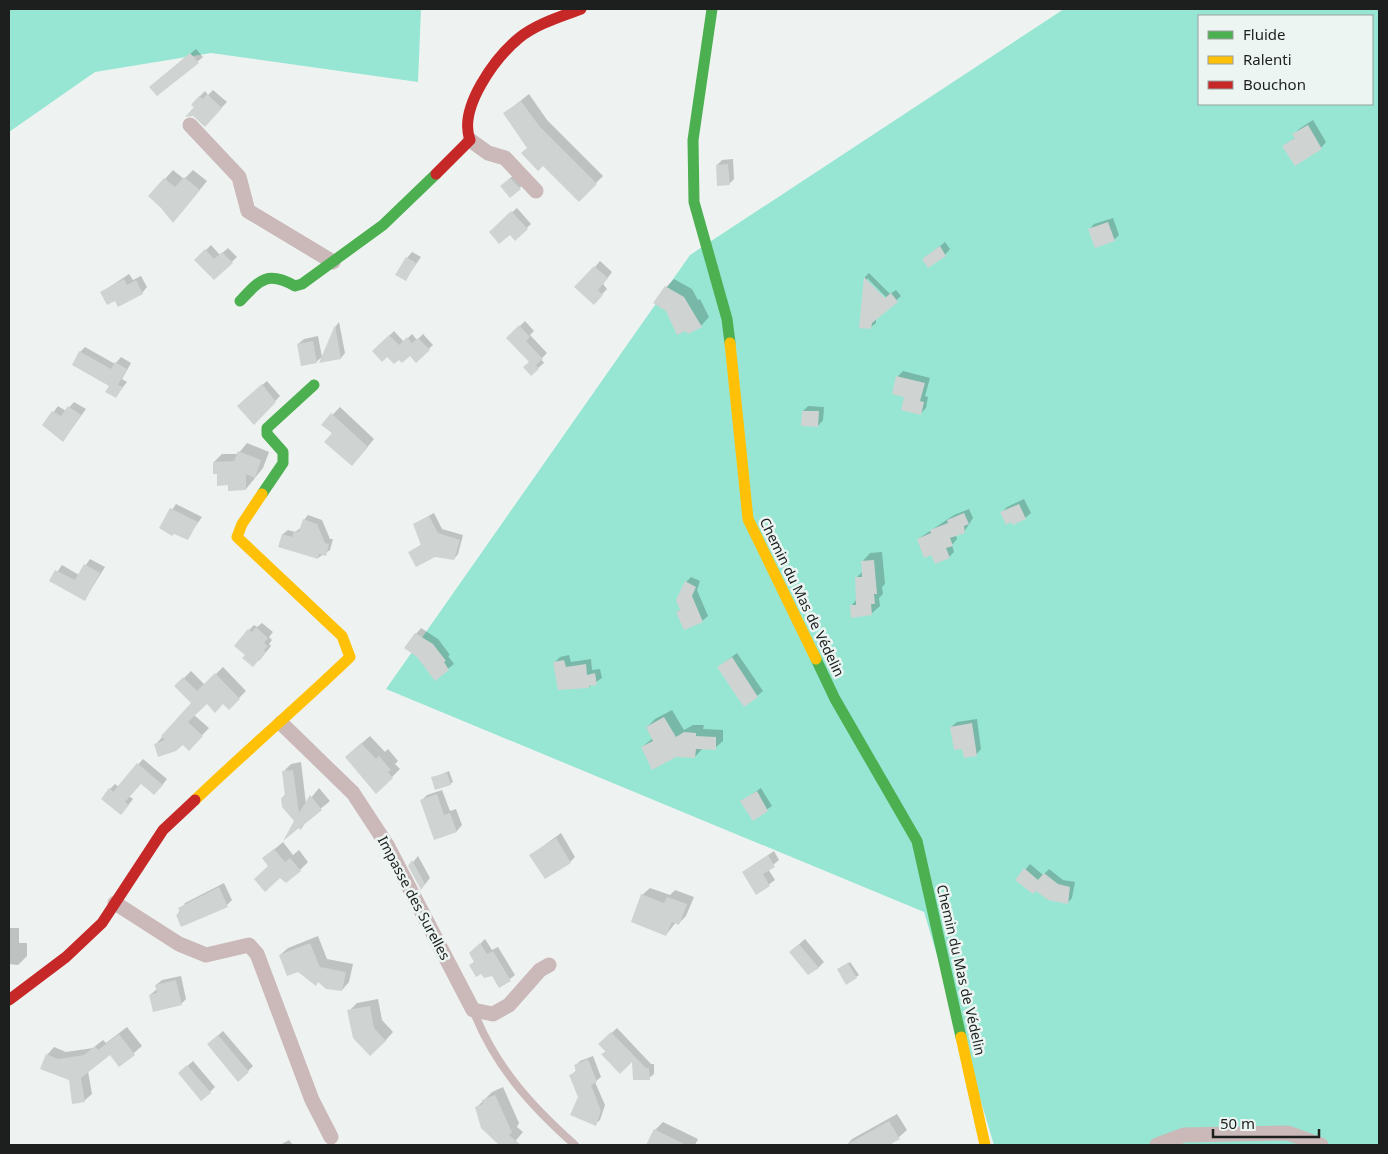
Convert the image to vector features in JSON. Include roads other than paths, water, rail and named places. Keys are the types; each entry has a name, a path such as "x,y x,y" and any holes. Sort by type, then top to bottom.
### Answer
{"street":[{"path":"536,191 505,158 488,153 470,140 467,128 470,105 479,86 518,39 548,22 581,9"},
{"name":"Chemin du Mas de Védelin","path":"712,9 693,140 694,202 727,319 748,519 835,699 917,842 986,1145"},
{"path":"190,125 239,177 248,210 333,262"},
{"path":"240,301 263,278 272,276 295,286 302,284 383,225 470,140"},
{"path":"9,1000 66,957 102,923 163,830 258,740 282,723 350,657 342,636 238,537 242,524 283,463 283,452 267,434 267,428 314,385"},
{"name":"Impasse des Surelles","path":"282,723 353,793 388,845 473,1010"},
{"path":"115,903 179,944 206,955 249,944 257,954 312,1100 331,1137"},
{"path":"473,1010 493,1014 509,1005 540,970 549,965"},
{"path":"1157,1145 1184,1135 1288,1133 1321,1145"}],"lane":[{"path":"473,1010 485,1041 532,1107 575,1145"}]}
